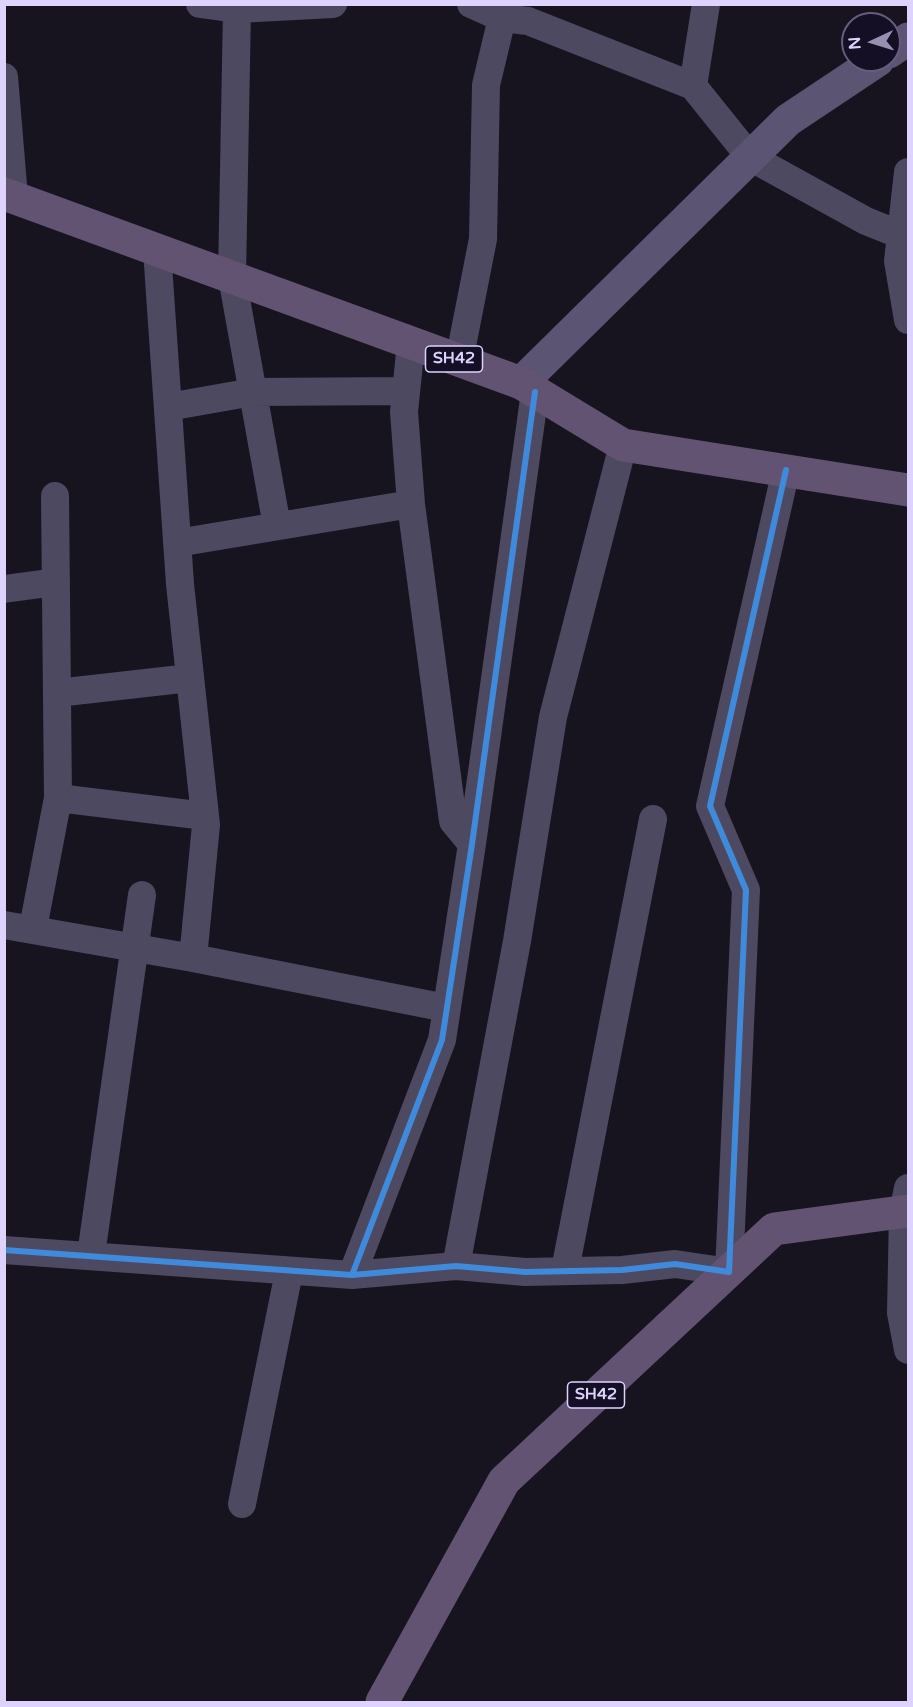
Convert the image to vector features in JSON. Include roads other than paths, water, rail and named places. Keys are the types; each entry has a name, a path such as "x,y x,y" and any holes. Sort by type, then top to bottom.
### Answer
{"main road":[{"path":"528,388 788,120 860,72"},
{"name":"SH42","path":"9,196 528,388 623,445 909,490"},
{"name":"SH42","path":"382,1702 504,1481 774,1229 907,1204"}],"street":[{"path":"200,4 237,7 333,4"},
{"path":"471,4 502,18 528,21 693,86 750,157 866,221 901,235"},
{"path":"693,86 706,4"},
{"path":"237,7 232,278 277,526"},
{"path":"459,361 483,239 486,85 502,18"},
{"path":"4,77 9,196"},
{"path":"909,172 898,261 909,320"},
{"path":"157,250 177,543 206,825 193,958"},
{"path":"411,343 404,412 411,504 453,821 472,844"},
{"path":"352,1275 442,1040 472,844 528,388"},
{"path":"168,407 253,392 406,391"},
{"path":"456,1266 517,941 553,717 623,445"},
{"path":"4,1250 352,1275 456,1266 525,1272 622,1270 675,1264 729,1272 746,890 710,806 786,470"},
{"path":"33,928 58,798 55,496"},
{"path":"177,543 411,504"},
{"path":"4,589 56,582"},
{"path":"57,693 190,678"},
{"path":"58,798 205,816"},
{"path":"565,1270 653,819"},
{"path":"91,1255 142,895"},
{"path":"4,925 33,928 193,958 446,1008"},
{"path":"907,1204 901,1313 909,1350"},
{"path":"242,1504 289,1272"}]}
